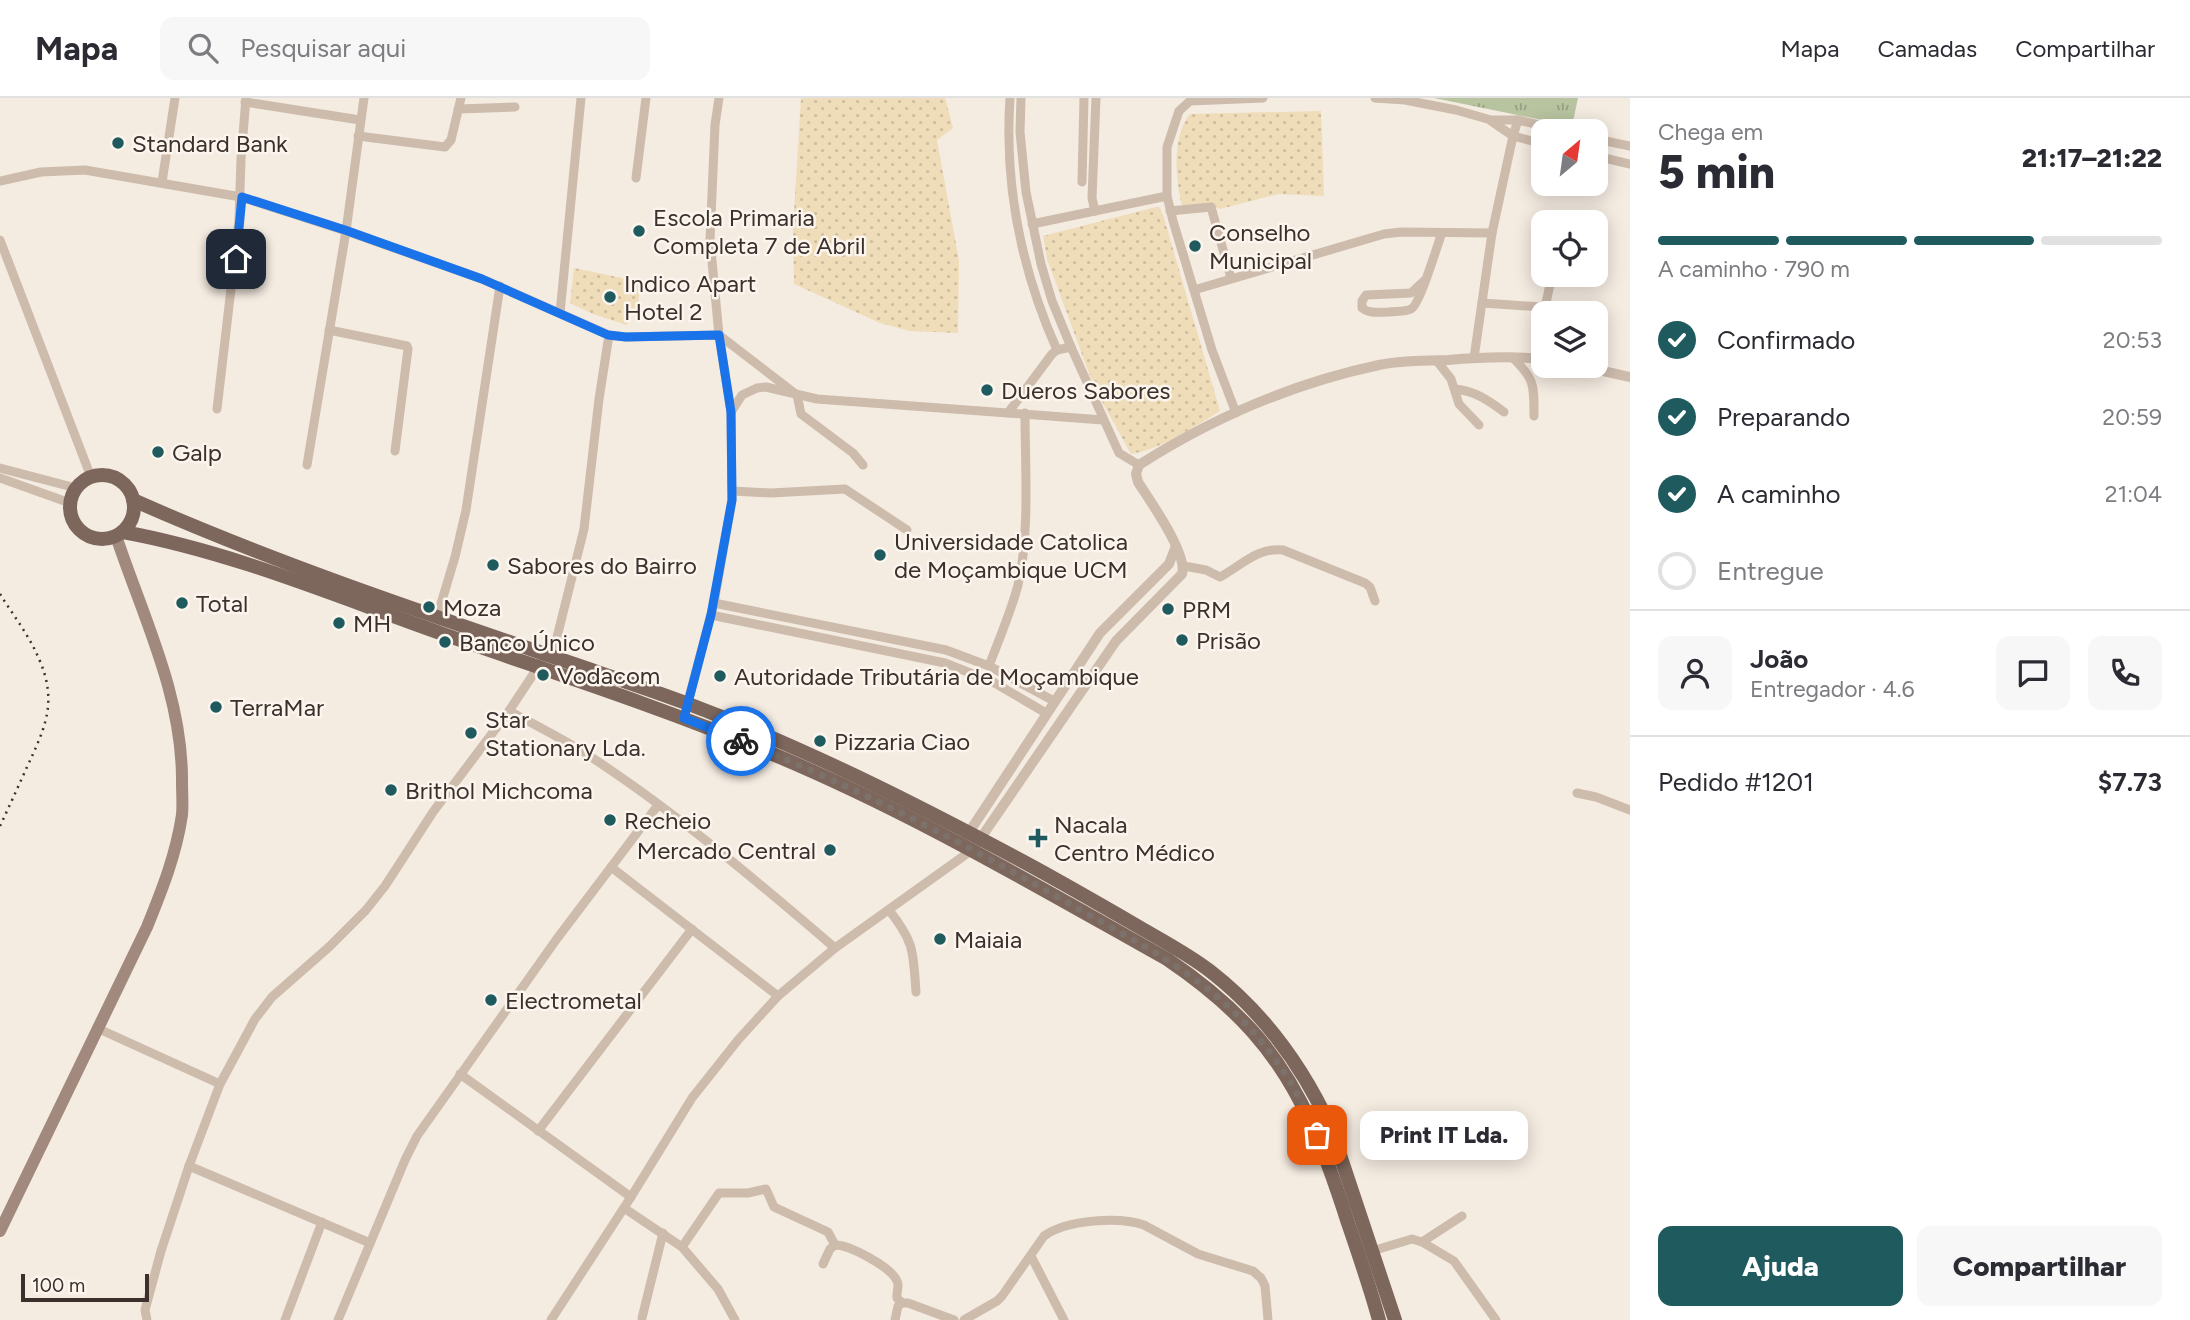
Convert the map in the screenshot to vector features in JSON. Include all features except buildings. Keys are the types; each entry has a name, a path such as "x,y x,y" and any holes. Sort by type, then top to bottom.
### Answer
{"main road":[{"path":"120,534 132,517 133,500 129,490 107,475 91,477 76,488 70,503 73,522 85,535 104,540 120,534 170,541 306,577 437,617 546,660"},
{"path":"133,500 306,577 686,710 760,748 1067,886 1192,958 1255,1012 1292,1057 1318,1100 1331,1128 1395,1320"},
{"path":"0,1231 147,927 175,852 182,812 182,764 174,706 120,534"},
{"path":"971,841 1167,959 1222,1001 1253,1031 1293,1086 1309,1115 1336,1186 1379,1320"}],"street":[{"path":"162,182 175,98"},
{"path":"307,465 364,98"},
{"path":"358,136 444,146 451,141 460,98"},
{"path":"560,313 581,98"},
{"path":"636,178 646,98"},
{"path":"686,710 714,603 733,491 731,412 719,335 709,240 719,98"},
{"path":"1010,98 1010,177 1013,205 1030,277 1057,350"},
{"path":"1021,98 1020,132 1026,192 1052,301 1119,453 1139,465"},
{"path":"1082,182 1084,98"},
{"path":"1096,98 1092,198 1096,211"},
{"path":"1236,413 1212,350 1170,211 1167,196 1167,147 1179,111 1190,101 1263,98"},
{"path":"1375,98 1405,99 1490,120 1531,123"},
{"path":"1456,110 1457,98"},
{"path":"217,409 242,197 241,159 245,100 360,120"},
{"path":"458,109 515,107"},
{"path":"1490,120 1513,136 1531,141"},
{"path":"1474,358 1492,233 1518,120"},
{"path":"1608,141 1630,146"},
{"path":"1608,159 1630,164"},
{"path":"0,181 24,175 85,170 242,197 345,230 499,286 608,335 719,335 797,395 802,414 853,453 863,465"},
{"path":"1032,224 1167,196"},
{"path":"1170,211 1211,207 1231,278"},
{"path":"1425,280 1411,293 1366,295 1362,300 1362,308 1369,312 1411,309 1416,304 1425,280 1442,233"},
{"path":"1194,290 1384,234 1492,233"},
{"path":"0,240 91,477"},
{"path":"437,617 466,510 499,286"},
{"path":"1482,303 1541,307 1546,303 1549,287"},
{"path":"329,330 407,346 395,451"},
{"path":"147,1320 145,1310 161,1251 220,1084 263,1007 366,910 441,802 546,660 584,529 608,335"},
{"path":"1008,413 1057,350 1071,347"},
{"path":"1512,357 1528,372 1532,381 1534,416"},
{"path":"551,1320 692,1098 738,1040 778,996 835,948 953,864 1115,641 1179,578 1184,566 1176,546 1139,482 1136,474 1139,465 1165,448 1236,413 1330,378 1379,365 1474,358 1531,358"},
{"path":"1437,360 1451,379 1459,404 1479,425"},
{"path":"1608,372 1630,377"},
{"path":"731,412 742,395 757,388 776,389 817,399 1103,419"},
{"path":"1455,389 1478,394 1504,412"},
{"path":"989,666 1018,586 1022,562 1025,414"},
{"path":"0,468 76,488"},
{"path":"0,478 70,503"},
{"path":"733,491 771,493 845,489 907,530"},
{"path":"971,841 1046,713 1100,633 1169,564 1176,546"},
{"path":"1184,566 1206,570 1220,577 1253,555 1274,549 1283,550 1368,584 1375,601"},
{"path":"714,603 946,650 989,666 1054,701"},
{"path":"711,615 945,663 993,682 1046,713"},
{"path":"509,711 585,753 658,805 835,948"},
{"path":"1577,793 1630,810"},
{"path":"338,1320 417,1136 658,805"},
{"path":"611,867 778,996"},
{"path":"889,910 903,927 911,944 916,992"},
{"path":"538,1130 692,929"},
{"path":"99,1029 220,1084"},
{"path":"460,1074 631,1197"},
{"path":"190,1166 370,1242"},
{"path":"682,1247 719,1193 748,1193 762,1189 769,1193 774,1207 828,1232 835,1245"},
{"path":"624,1208 682,1247 718,1289 735,1320"},
{"path":"1422,1241 1462,1216"},
{"path":"964,1320 997,1301 1044,1236 1058,1228 1095,1221 1135,1222 1198,1254 1253,1271 1265,1286 1268,1320"},
{"path":"285,1320 322,1222"},
{"path":"642,1318 663,1233"},
{"path":"1372,1251 1412,1239 1422,1241 1454,1261 1496,1320"},
{"path":"823,1264 835,1245 864,1254 895,1277 898,1282 897,1298 902,1303"},
{"path":"1031,1256 1063,1320"},
{"path":"895,1320 898,1306 902,1303 954,1320"}],"green space":[{"path":"1434,98 1578,98 1574,119 1538,119"}],"sand":[{"path":"801,98 945,98 953,128 937,140 959,261 958,333 910,331 880,323 794,284 793,228"},
{"path":"1321,111 1324,196 1278,194 1220,209 1212,206 1182,205 1177,170 1178,145 1180,133 1190,114"},
{"path":"1160,208 1164,218 1220,411 1166,442 1131,454 1094,387 1047,259 1043,236"},
{"path":"574,268 641,282 637,312 631,313 627,325 570,303"}],"railway":[{"path":"0,594 26,633 45,674 48,689 44,727 0,826"}],"way so far":[{"path":"741,741 855,791 1009,869 1188,973 1253,1031 1293,1086 1317,1135"}],"place":[{"name":"Standard Bank","path":"118,143"},
{"name":"Escola Primaria Completa 7 de Abril","path":"639,231"},
{"name":"Conselho Municipal","path":"1195,246"},
{"name":"Indico Apart Hotel 2","path":"610,297"},
{"name":"Dueros Sabores","path":"987,390"},
{"name":"Galp","path":"158,452"},
{"name":"Universidade Catolica de Moçambique UCM","path":"880,555"},
{"name":"Sabores do Bairro","path":"493,565"},
{"name":"Total","path":"182,603"},
{"name":"Moza","path":"429,607"},
{"name":"PRM","path":"1168,609"},
{"name":"MH","path":"339,623"},
{"name":"Prisão","path":"1182,640"},
{"name":"Banco Único","path":"445,642"},
{"name":"Vodacom","path":"543,675"},
{"name":"Autoridade Tributária de Moçambique","path":"720,676"},
{"name":"TerraMar","path":"216,707"},
{"name":"Star Stationary Lda.","path":"471,733"},
{"name":"Pizzaria Ciao","path":"820,741"},
{"name":"Brithol Michcoma","path":"391,790"},
{"name":"Recheio","path":"610,820"},
{"name":"Nacala Centro Médico","path":"1038,838"},
{"name":"Mercado Central","path":"830,850"},
{"name":"Maiaia","path":"940,939"},
{"name":"Electrometal","path":"491,1000"},
{"name":"Print IT Lda.","path":"1317,1135"}],"route":[{"path":"236,259 242,197 482,279 608,335 719,335 731,412 732,500 711,615 684,718 741,741"}]}
